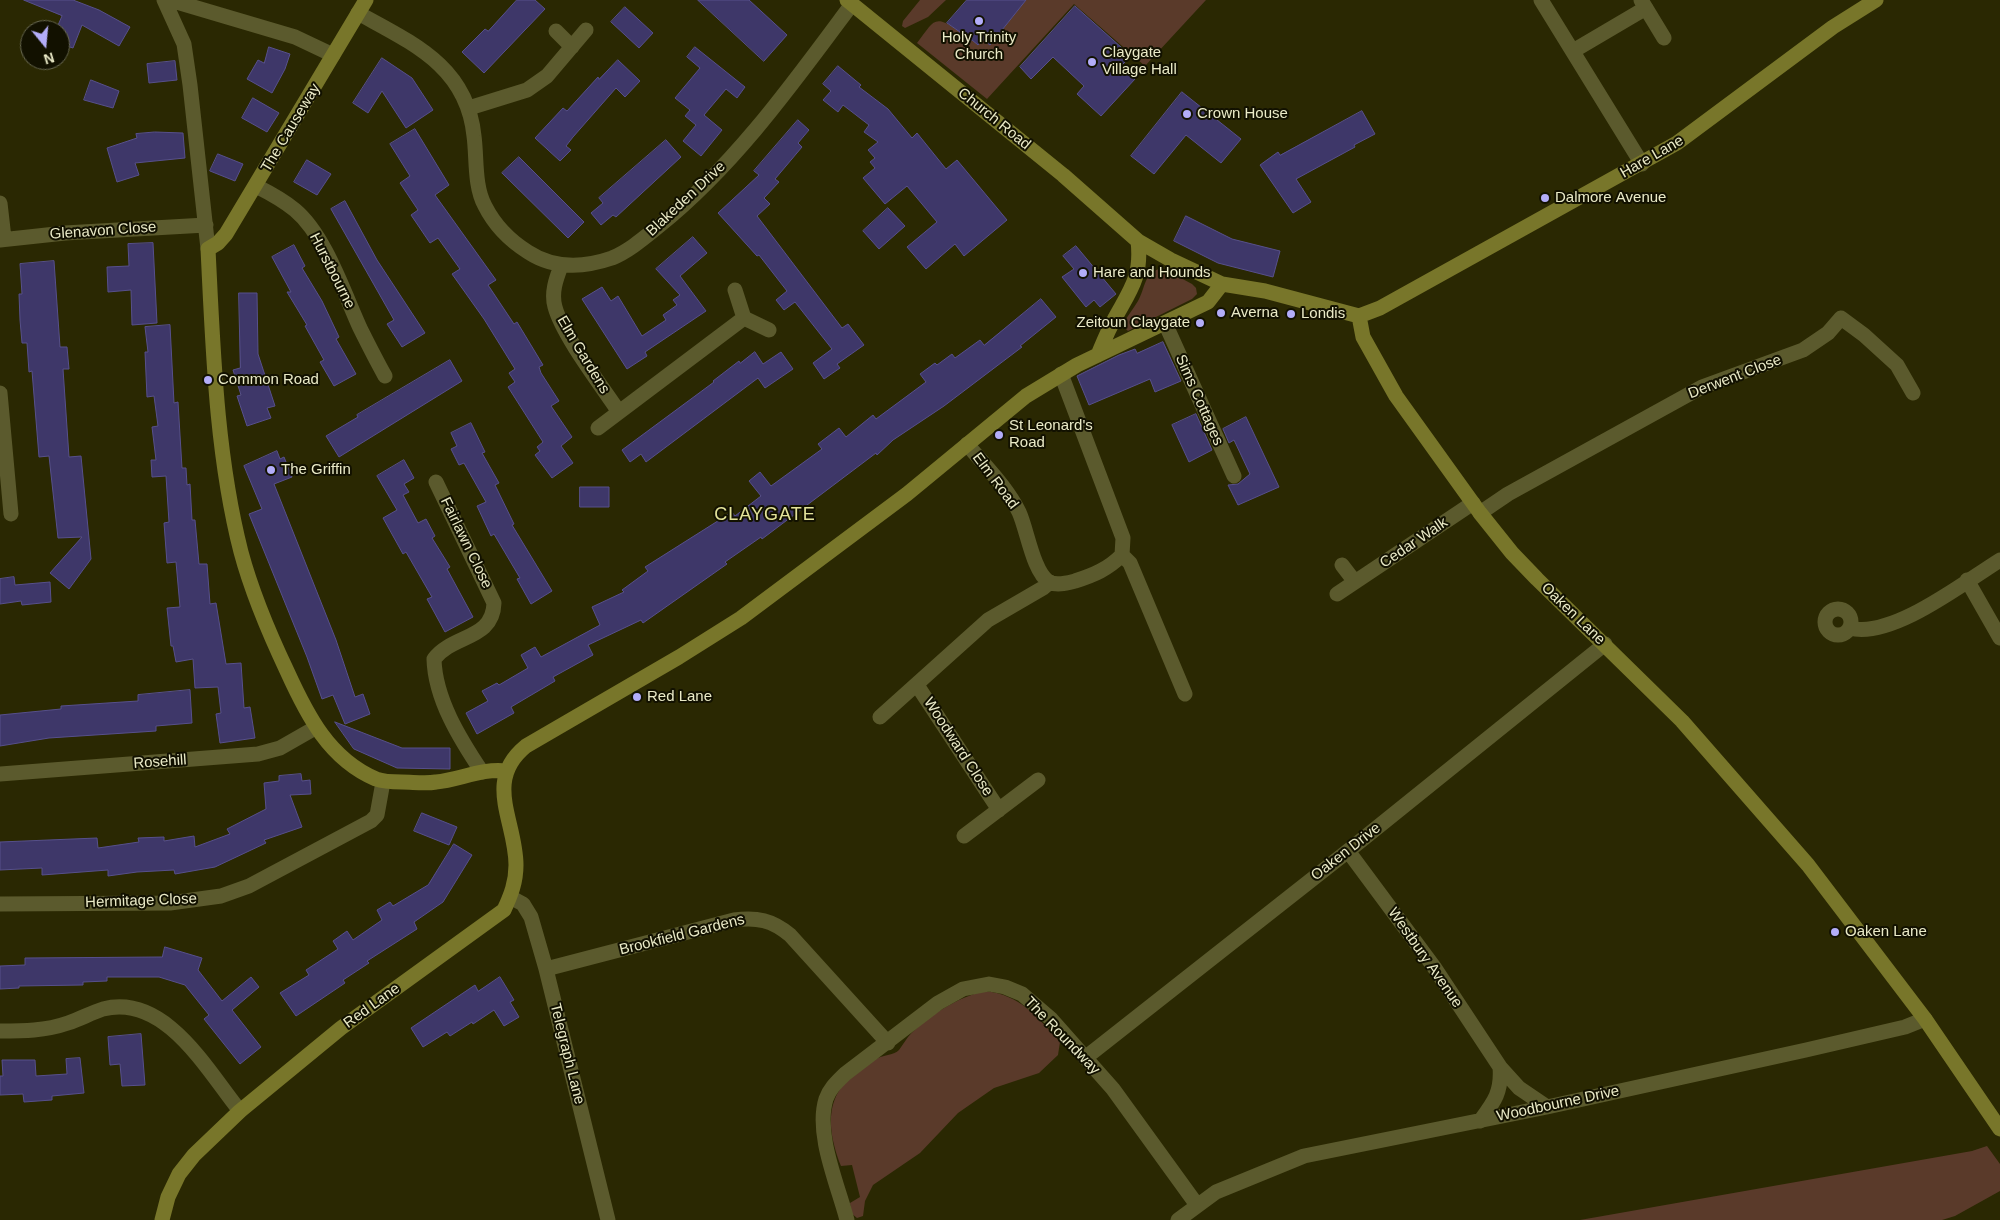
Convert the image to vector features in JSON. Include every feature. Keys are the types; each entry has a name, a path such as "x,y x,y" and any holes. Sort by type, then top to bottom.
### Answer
{"street":[{"path":"164,0 184,44 206,225 222,444 241,551 270,636 315,728 333,749 356,768 383,782 435,783 482,772 506,771 514,755 526,746 679,657 741,618 907,494 1026,396 1098,354 1208,302 1222,284"},
{"path":"170,0 295,37 333,55"},
{"name":"The Causeway","path":"208,248 218,244 226,234 366,0"},
{"path":"1541,0 1642,164"},
{"name":"Hare Lane","path":"1359,316 1380,308 1642,164 1700,128 1833,28 1876,0"},
{"name":"Blakeden Drive","path":"358,14 419,48 442,64 458,86 469,108 474,130 478,185 483,204 496,226 516,244 537,258 561,266 592,264 613,257 635,245 675,213 738,150 850,2"},
{"name":"Church Road","path":"850,2 1063,175 1138,241 1171,260 1222,284 1265,291 1359,316"},
{"path":"1574,51 1644,4 1664,38"},
{"path":"469,108 527,90 547,76 586,30"},
{"path":"556,31 572,47"},
{"name":"Hurstbourne","path":"256,186 271,193 296,211 312,230 333,266 360,328 385,376"},
{"path":"0,203 2,239"},
{"name":"Glenavon Close","path":"2,239 206,225"},
{"path":"1098,354 1114,320 1134,286 1140,256 1138,241"},
{"name":"Elm Gardens","path":"561,266 553,286 554,306 562,325 619,412"},
{"path":"735,290 744,318 769,330"},
{"name":"Oaken Lane","path":"1359,316 1363,337 1384,375 1477,508 1512,553 1682,722 1808,865 1925,1019 2000,1129"},
{"path":"598,428 744,318"},
{"name":"Derwent Close","path":"1477,508 1508,494 1702,387 1804,350 1828,333 1840,318 1864,335 1897,366 1913,393"},
{"name":"Sims Cottages","path":"1164,323 1234,476"},
{"path":"1050,582 1059,584 1093,575 1110,567 1122,555 1123,538 1116,514 1062,374"},
{"path":"0,393 11,514"},
{"name":"Elm Road","path":"967,444 1018,511 1036,562 1044,577 1050,582"},
{"name":"Fairlawn Close","path":"436,482 494,603 494,616 488,625 475,634 453,643 439,652 434,659 435,680 451,718 482,772"},
{"name":"Cedar Walk","path":"1337,594 1477,508"},
{"path":"1122,555 1130,563 1185,694"},
{"path":"1850,628 1861,631 1882,628 1907,618 2000,560"},
{"path":"1342,565 1355,582"},
{"path":"1967,580 2000,638"},
{"name":"Woodward Close","path":"880,718 988,620 1050,582"},
{"name":"Oaken Drive","path":"1085,1058 1348,851 1604,644"},
{"name":"Woodward Close","path":"917,685 999,810"},
{"name":"Rosehill","path":"0,774 258,754 280,748 315,728"},
{"name":"Red Lane","path":"162,1220 168,1197 179,1174 194,1155 240,1111 365,1010 490,922 504,910 514,884 516,863 505,805 504,787 506,771"},
{"name":"Woodward Close","path":"964,836 1038,780"},
{"name":"Hermitage Close","path":"0,904 170,902 221,896 249,886 371,821 377,815 380,806 383,782"},
{"name":"Westbury Avenue","path":"1348,851 1434,967 1500,1067 1519,1088 1547,1107"},
{"name":"Telegraph Lane","path":"510,897 523,904 528,911 546,969 608,1220"},
{"name":"Brookfield Gardens","path":"546,969 734,920 749,918 776,923 790,935 888,1042"},
{"name":"The Roundway","path":"847,1220 824,1132 823,1116 826,1098 832,1086 938,1003 964,989 989,984 1022,994 1050,1019 1112,1089 1197,1205"},
{"path":"0,1031 44,1029 118,1006 142,1010 156,1016 175,1030 240,1111"},
{"name":"Woodbourne Drive","path":"1197,1205 1237,1181 1304,1156 1547,1107 1905,1028 1925,1019"},
{"path":"1480,1121 1496,1100 1501,1083 1500,1067"},
{"path":"1178,1220 1197,1205"}],"shaded area":[{"path":"920,0 946,0 928,17 905,28 902,26 903,21"},
{"path":"1026,0 1206,0 1145,66 1074,4 987,99 917,43 930,26 938,21 957,30 960,26 961,39 965,42 982,39 990,45"},
{"path":"1162,268 1192,284 1196,288 1197,294 1192,299 1128,331 1122,325 1141,296 1148,277 1151,273"},
{"path":"985,991 1009,997 1036,1016 1060,1042 1058,1055 1039,1073 994,1088 958,1113 920,1153 873,1185 865,1201 863,1216 857,1218 851,1213 850,1203 860,1197 852,1165 841,1166 832,1132 831,1117 839,1090 861,1068 878,1058 899,1050 916,1029 944,1008 964,998"},
{"path":"1987,1146 2000,1164 2000,1191 1955,1216 1942,1220 1580,1220 1972,1151"}],"building":[{"path":"24,0 73,0 99,10 130,27 119,46 82,25 73,48 70,47 70,20 60,20 62,16"},
{"path":"517,0 535,0 545,9 484,73 462,52 485,29 488,31"},
{"path":"698,0 749,0 787,35 764,61"},
{"name":"Holy Trinity Church","path":"967,0 1026,0 990,45 982,39 978,45 972,40 962,43 960,32 947,23"},
{"name":"Claygate Village Hall","path":"1075,6 1131,56 1121,66 1135,79 1101,116 1077,94 1084,86 1053,57 1031,79 1020,67"},
{"path":"625,7 653,33 639,48 611,22"},
{"path":"269,47 290,54 285,69 272,93 247,79 258,60 264,63"},
{"path":"695,47 745,87 737,98 726,89 704,115 722,130 701,156 683,141 696,125 685,116 690,110 675,98 700,68 687,57"},
{"path":"382,58 412,78 433,110 406,128 382,91 368,113 353,103"},
{"path":"618,60 640,81 625,97 616,88 566,146 571,150 560,161 535,138 563,108 567,111 598,77 599,79"},
{"path":"175,61 177,80 149,83 147,64"},
{"path":"838,66 861,85 859,87 888,109 912,138 917,133 946,169 957,160 1007,220 964,256 955,244 926,269 907,247 937,222 907,186 885,204 863,178 875,168 870,162 875,158 868,150 878,142 864,132 869,125 843,105 838,112 823,100 831,91 823,84"},
{"path":"91,80 119,91 113,108 84,100"},
{"name":"Crown House","path":"1182,92 1241,139 1221,163 1186,135 1154,174 1131,156"},
{"path":"253,98 279,113 267,132 242,118"},
{"path":"1362,111 1375,134 1296,179 1311,202 1293,213 1260,165 1278,152 1280,155"},
{"path":"798,120 809,130 798,143 802,147 775,179 779,182 764,198 770,204 757,216 842,328 848,324 864,345 837,364 840,368 824,379 813,363 832,349 795,302 784,310 776,300 787,291 759,255 757,256 718,213 759,175 754,171"},
{"path":"415,129 449,185 435,195 496,280 488,285 514,324 517,322 543,365 539,367 541,373 559,401 551,406 572,437 561,446 573,463 552,478 535,455 540,451 537,447 543,442 508,387 515,382 509,373 515,369 484,319 452,274 460,269 438,238 430,243 411,215 418,210 400,183 410,176 390,144"},
{"path":"155,132 183,133 185,158 135,163 139,175 117,182 107,148 137,138 136,134"},
{"path":"666,140 681,157 616,217 613,215 601,225 591,213 603,203 599,198"},
{"path":"218,154 243,164 235,181 210,171"},
{"path":"519,157 584,222 568,238 502,173"},
{"path":"307,160 331,174 317,195 294,182"},
{"path":"345,201 377,260 425,333 402,347 387,324 394,320 331,209"},
{"path":"888,208 905,226 879,249 863,231"},
{"path":"1186,216 1232,239 1280,251 1273,277 1218,263 1174,241"},
{"path":"693,237 707,253 680,276 706,311 645,352 647,356 627,369 582,299 602,287 611,301 618,296 642,336 666,320 663,315 677,305 673,300 680,295 656,269"},
{"path":"153,243 157,323 132,325 131,290 108,292 107,267 129,266 128,244"},
{"path":"294,245 305,266 302,268 322,301 339,337 336,339 356,374 334,386 320,362 324,360 305,326 307,325 287,292 291,292 272,257"},
{"name":"Hare and Hounds","path":"1076,246 1116,294 1100,307 1094,300 1086,307 1062,277 1074,269 1063,256"},
{"path":"54,261 60,347 67,347 69,369 63,369 69,457 81,456 91,559 69,589 50,573 82,537 58,538 49,456 39,457 32,371 29,372 27,343 22,343 20,320 19,294 22,294 20,264"},
{"path":"239,293 257,293 258,354 275,406 267,408 271,418 247,426 237,396 241,395 233,370 240,368"},
{"path":"1041,299 1056,317 1020,346 1022,347 944,406 893,440 877,455 876,453 762,539 761,537 725,562 727,564 643,623 641,620 588,645 593,655 553,677 555,681 511,707 514,713 477,734 466,713 488,701 482,691 497,683 499,685 528,668 521,655 535,647 541,657 600,625 592,607 624,592 622,590 648,571 645,567 732,512 735,516 761,496 749,481 760,472 771,486 822,449 818,444 839,428 846,437 873,415 876,419 926,382 920,374 935,363 937,365 952,354 955,358 980,340 984,345"},
{"path":"170,325 174,403 178,402 182,468 186,468 187,485 190,484 192,520 195,520 199,564 207,564 210,604 216,603 226,664 241,663 244,708 250,707 255,738 220,743 216,714 221,713 218,687 195,688 193,659 176,662 173,646 171,646 167,608 180,607 176,562 167,563 164,523 169,522 166,476 152,477 151,460 156,460 152,427 158,426 154,396 147,397 145,352 148,352 145,327"},
{"path":"1163,342 1181,381 1155,392 1150,379 1089,405 1077,376 1119,355 1135,349 1137,353"},
{"path":"755,352 763,364 781,352 793,369 765,388 758,378 646,462 641,454 630,462 622,450 714,382 739,361 740,363"},
{"path":"450,360 462,381 339,457 326,436 358,417 357,415"},
{"path":"1196,414 1212,450 1189,462 1172,425"},
{"path":"1246,417 1279,487 1238,505 1228,485 1238,484 1250,474 1234,440 1229,443 1223,429"},
{"path":"471,423 485,452 482,453 499,483 495,485 514,524 512,525 552,591 531,604 517,579 520,578 494,534 491,536 477,506 486,502 464,463 459,465 451,449 457,446 451,433"},
{"path":"277,451 280,459 284,457 292,477 274,484 336,640 355,697 363,694 370,714 345,724 333,695 322,699 249,514 262,509 244,466"},
{"path":"404,460 414,478 404,484 409,492 403,495 418,523 426,519 435,536 432,538 450,567 447,569 473,617 445,632 427,599 432,597 406,552 403,554 383,518 397,510 377,476"},
{"path":"580,487 609,487 609,507 580,507"},
{"path":"14,577 15,585 50,582 51,602 22,605 21,601 0,604 0,579"},
{"path":"190,690 192,723 156,726 156,731 49,738 0,746 0,715 61,709 61,706 138,701 138,695"},
{"path":"335,722 402,748 450,748 450,769 397,768 354,749"},
{"path":"301,774 302,781 310,780 311,794 290,795 302,827 264,840 266,843 215,867 175,874 174,870 108,876 108,870 42,875 42,868 0,870 0,842 97,838 98,848 139,842 138,838 164,837 164,841 194,836 195,847 230,834 227,829 266,809 264,783 279,781 279,776"},
{"path":"422,813 457,827 449,845 414,831"},
{"path":"454,844 472,855 443,902 414,922 417,929 367,961 369,963 343,980 345,983 296,1016 280,993 309,975 306,970 338,949 333,941 347,931 353,940 382,920 377,910 390,902 393,906 428,885"},
{"path":"165,947 202,958 198,970 222,1001 251,977 259,987 232,1010 261,1047 240,1064 204,1019 209,1015 185,985 159,977 107,977 107,981 83,982 83,985 19,986 19,988 0,989 0,966 25,965 25,958 162,957"},
{"path":"500,977 514,1000 510,1002 519,1017 504,1026 494,1010 450,1036 447,1032 423,1047 411,1028 475,985 478,991"},
{"path":"141,1034 145,1085 122,1086 120,1064 110,1065 108,1037"},
{"path":"80,1058 84,1093 52,1096 52,1100 24,1102 23,1094 0,1095 0,1076 3,1076 2,1060 35,1060 36,1076 67,1074 66,1059"}],"place":[{"name":"Holy Trinity Church","path":"979,21"},
{"name":"Claygate Village Hall","path":"1092,62"},
{"name":"Crown House","path":"1187,114"},
{"name":"Dalmore Avenue","path":"1545,198"},
{"name":"Hare and Hounds","path":"1083,273"},
{"name":"Averna","path":"1221,313"},
{"name":"Londis","path":"1291,314"},
{"name":"Zeitoun Claygate","path":"1200,323"},
{"name":"Common Road","path":"208,380"},
{"name":"St Leonard's Road","path":"999,435"},
{"name":"The Griffin","path":"271,470"},
{"name":"Red Lane","path":"637,697"},
{"name":"Oaken Lane","path":"1835,932"}],"district":[{"name":"CLAYGATE","path":"765,515"}]}
